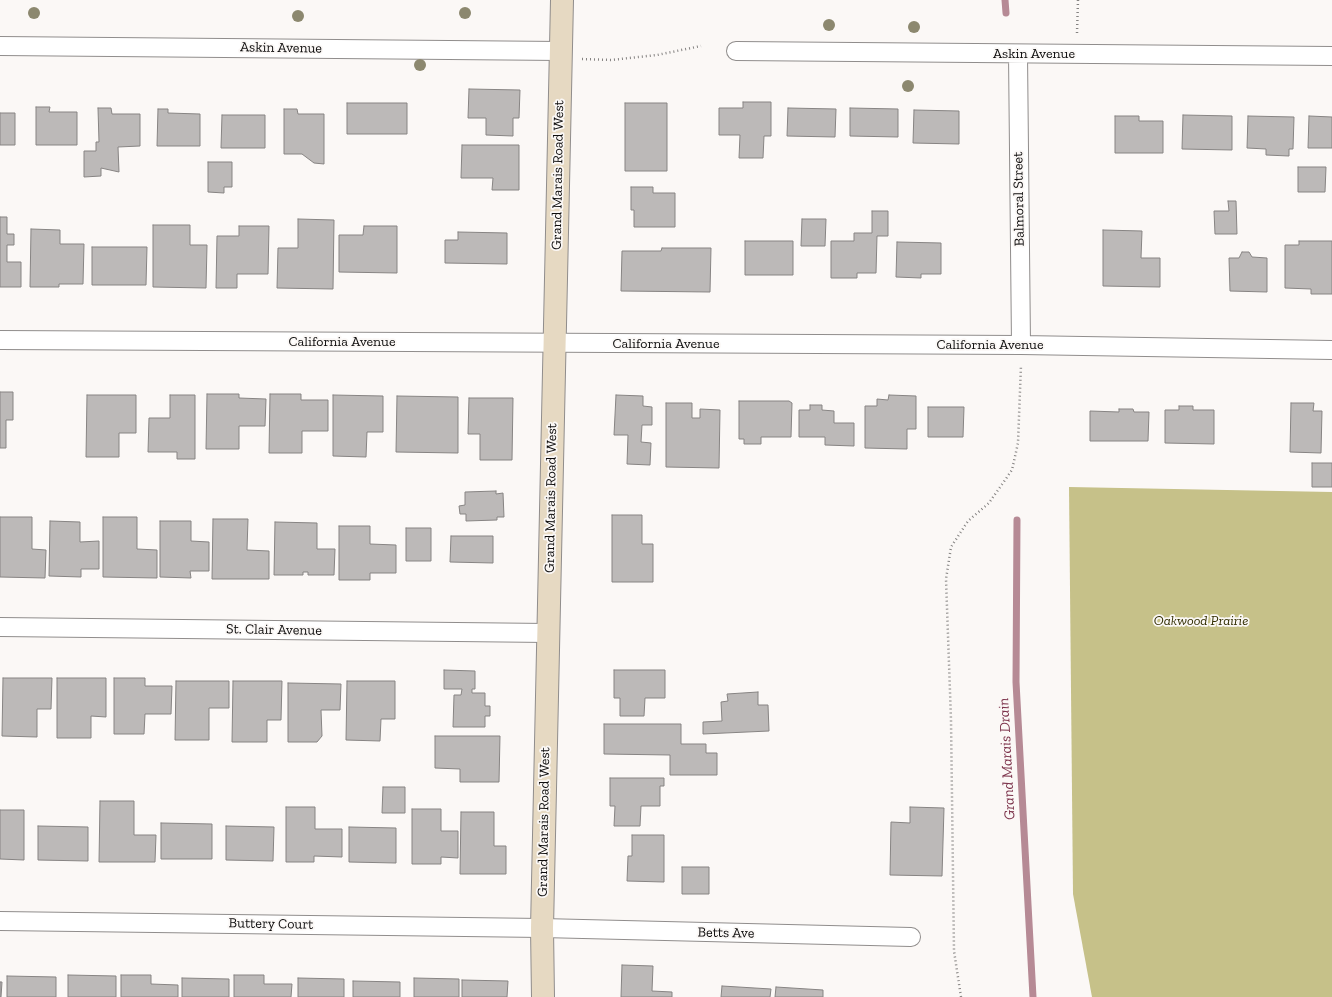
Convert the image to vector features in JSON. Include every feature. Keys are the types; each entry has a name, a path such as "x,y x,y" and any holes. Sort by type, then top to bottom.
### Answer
{"street":[{"name":"Grand Marais Road West","path":"543,997 542,928 554,344 571,55 562,0"},
{"name":"Askin Avenue","path":"0,46 571,55"},
{"name":"Askin Avenue","path":"736,51 1332,56"},
{"name":"Balmoral Street","path":"1018,54 1021,354"},
{"name":"California Avenue","path":"0,340 554,344 1021,354 1332,350"},
{"name":"St. Clair Avenue","path":"0,627 548,633"},
{"name":"Buttery Court","path":"0,921 542,928"},
{"name":"Betts Ave","path":"542,928 911,937"}],"path":[{"path":"1077,34 1078,0"},
{"path":"571,55 611,60 657,55 701,46"},
{"path":"961,997 954,951 952,720 946,579 951,547 968,522 989,503 1012,470 1018,443 1021,354"}],"green space":[{"name":"Oakwood Prairie","path":"1069,487 1332,492 1332,997 1092,997 1073,894"}],"building":[{"path":"469,89 520,90 519,118 513,118 513,136 486,135 486,118 468,118"},
{"path":"743,102 771,102 771,136 764,136 763,158 739,158 740,135 719,135 719,108 743,108"},
{"path":"347,103 407,103 407,134 347,134"},
{"path":"625,103 667,103 667,171 625,171"},
{"path":"36,107 50,107 49,112 77,112 77,145 36,145"},
{"path":"98,108 111,108 112,114 140,114 140,146 118,147 119,172 101,168 101,176 84,177 84,151 96,151 96,142 99,142"},
{"path":"788,108 836,109 835,137 787,136"},
{"path":"850,108 898,109 898,137 850,136"},
{"path":"158,109 168,109 168,113 200,114 200,146 157,146"},
{"path":"284,109 297,109 298,114 324,114 324,164 314,163 302,154 284,154"},
{"path":"914,110 959,111 959,144 913,143"},
{"path":"0,113 15,113 15,145 0,145"},
{"path":"222,115 265,115 265,148 221,148"},
{"path":"1183,115 1232,116 1232,150 1182,149"},
{"path":"1115,116 1139,116 1139,121 1163,121 1163,153 1115,153"},
{"path":"1248,116 1294,117 1293,149 1289,149 1289,156 1266,155 1266,149 1247,148"},
{"path":"1309,116 1332,117 1332,148 1308,148"},
{"path":"462,145 519,145 519,190 492,190 493,178 461,178"},
{"path":"208,162 232,162 232,187 224,187 224,193 208,192"},
{"path":"1298,167 1326,167 1325,192 1298,192"},
{"path":"631,187 653,187 653,193 675,193 675,227 634,227 634,210 631,210"},
{"path":"1228,201 1236,201 1237,234 1215,234 1214,211 1229,211"},
{"path":"872,211 888,211 888,236 877,236 876,273 857,273 857,278 831,278 831,241 854,241 854,233 872,233"},
{"path":"0,217 7,217 7,234 14,234 14,245 7,245 7,262 21,262 21,287 0,287"},
{"path":"298,219 334,220 333,289 277,288 278,248 298,248"},
{"path":"802,219 826,219 825,246 801,246"},
{"path":"153,225 190,225 190,245 207,245 206,288 153,287"},
{"path":"239,226 269,226 268,274 237,274 237,288 216,288 217,236 239,236"},
{"path":"364,226 397,226 397,273 339,272 339,235 363,235"},
{"path":"31,229 60,230 60,244 84,244 83,284 59,284 59,287 30,287"},
{"path":"1103,230 1142,231 1141,258 1160,258 1160,287 1103,286"},
{"path":"458,232 507,233 507,264 445,263 445,240 458,240"},
{"path":"745,241 793,241 793,275 745,275"},
{"path":"1299,241 1332,241 1332,294 1311,294 1311,289 1285,288 1285,245 1299,245"},
{"path":"897,242 941,243 941,274 921,274 921,278 896,277"},
{"path":"92,247 147,247 146,285 92,285"},
{"path":"662,248 711,248 710,292 621,291 622,251 661,251"},
{"path":"1242,252 1249,252 1252,257 1267,258 1267,292 1230,291 1229,258 1239,258"},
{"path":"0,392 13,392 13,420 6,420 6,448 0,448"},
{"path":"207,394 239,394 239,398 266,399 265,426 239,426 239,449 206,449"},
{"path":"270,394 301,394 301,400 328,400 328,431 302,431 302,453 269,453"},
{"path":"87,395 136,395 136,433 119,433 119,457 86,457"},
{"path":"170,395 195,395 195,459 177,459 177,452 148,452 149,418 170,418"},
{"path":"333,395 383,396 383,432 367,432 366,457 333,456"},
{"path":"616,395 643,396 643,406 652,407 652,425 642,425 641,442 651,443 650,465 627,464 628,435 614,435"},
{"path":"889,395 916,396 916,429 907,429 907,449 865,448 865,406 877,406 877,399 888,400"},
{"path":"397,396 458,397 458,453 396,452"},
{"path":"469,398 513,398 512,460 480,460 480,434 468,434"},
{"path":"739,401 789,401 792,403 791,437 761,437 761,444 744,444 744,439 739,439"},
{"path":"666,403 692,403 692,418 700,418 700,409 720,410 719,468 666,467"},
{"path":"1291,403 1314,403 1313,411 1322,411 1321,453 1290,452"},
{"path":"810,405 822,405 822,410 834,411 834,423 854,423 854,446 825,445 825,437 799,437 799,410 810,410"},
{"path":"1179,406 1193,406 1193,410 1214,410 1214,444 1165,443 1165,410 1179,410"},
{"path":"928,407 964,407 963,437 928,437"},
{"path":"1119,409 1133,409 1134,412 1149,412 1148,441 1090,441 1090,411 1119,412"},
{"path":"1312,463 1332,463 1332,487 1312,487"},
{"path":"496,491 496,494 503,493 504,517 497,517 497,520 466,521 466,514 460,514 459,506 465,505 465,492"},
{"path":"612,515 642,515 642,544 653,544 653,582 612,582"},
{"path":"0,517 32,517 32,549 46,550 45,578 0,577"},
{"path":"103,517 137,517 137,549 157,550 157,578 103,577"},
{"path":"213,519 248,519 247,550 269,551 269,579 212,579"},
{"path":"50,521 80,522 80,542 99,541 99,569 81,569 81,577 49,576"},
{"path":"160,521 191,521 191,541 209,542 209,571 190,571 191,578 160,577"},
{"path":"275,522 317,523 317,549 335,549 334,575 308,575 308,572 303,572 303,575 274,575"},
{"path":"339,526 370,526 370,544 396,545 396,573 370,573 370,580 339,580"},
{"path":"406,528 431,528 431,561 406,561"},
{"path":"451,536 493,536 493,563 450,562"},
{"path":"444,670 475,671 475,689 472,689 472,693 485,693 485,706 490,706 490,716 485,716 485,727 453,727 454,695 461,695 462,689 444,689"},
{"path":"614,670 665,670 665,698 645,698 644,716 620,716 620,698 614,698"},
{"path":"3,678 52,678 51,709 37,709 37,737 2,736"},
{"path":"57,678 106,678 106,717 91,716 91,738 57,738"},
{"path":"114,678 145,678 145,686 172,686 171,714 145,714 144,734 114,734"},
{"path":"176,681 229,681 229,708 209,708 209,740 175,740"},
{"path":"233,681 282,681 281,720 267,720 267,742 232,742"},
{"path":"347,681 395,681 395,719 381,719 380,741 346,740"},
{"path":"288,683 341,684 340,710 321,710 322,736 317,742 288,742"},
{"path":"758,692 758,705 768,705 769,731 703,734 703,722 722,721 721,702 728,701 727,694"},
{"path":"604,724 681,724 681,744 706,744 706,753 717,753 717,775 670,775 670,755 604,754"},
{"path":"435,736 500,736 499,782 460,782 460,769 435,768"},
{"path":"610,778 664,778 664,786 660,786 660,806 641,806 640,826 614,826 615,806 610,806"},
{"path":"383,787 405,787 405,813 382,813"},
{"path":"100,801 134,801 134,835 156,835 155,862 99,862"},
{"path":"286,807 315,807 315,829 342,829 342,857 314,856 314,862 286,862"},
{"path":"910,807 944,808 942,876 890,875 891,822 910,823"},
{"path":"412,809 441,809 441,831 458,831 458,858 441,857 441,864 412,864"},
{"path":"0,810 24,810 24,860 0,859"},
{"path":"461,812 494,812 494,846 506,846 506,874 460,874"},
{"path":"161,823 212,824 212,859 161,859"},
{"path":"38,826 88,827 88,861 38,860"},
{"path":"226,826 274,827 273,861 226,860"},
{"path":"349,827 396,828 396,863 349,862"},
{"path":"632,835 664,835 664,882 627,881 628,856 632,856"},
{"path":"682,867 709,867 709,894 682,894"},
{"path":"622,965 653,966 652,991 672,992 672,997 621,997"},
{"path":"68,975 116,976 116,997 68,997"},
{"path":"121,975 151,975 151,984 178,985 178,997 121,997"},
{"path":"234,975 264,975 264,984 292,984 291,997 234,997"},
{"path":"7,976 56,977 56,997 7,997"},
{"path":"182,978 229,979 229,997 182,997"},
{"path":"298,978 344,979 344,997 298,997"},
{"path":"414,978 459,979 459,997 414,997"},
{"path":"462,980 508,981 507,997 462,997"},
{"path":"353,981 400,982 400,997 353,997"},
{"path":"0,982 2,982 1,997 0,997"},
{"path":"722,986 771,989 770,997 721,997"},
{"path":"776,987 823,990 823,997 775,997"}],"waterway":[{"name":"Grand Marais Drain","path":"1005,0 1006,13"},
{"name":"Grand Marais Drain","path":"1017,520 1016,682 1033,997"}]}
